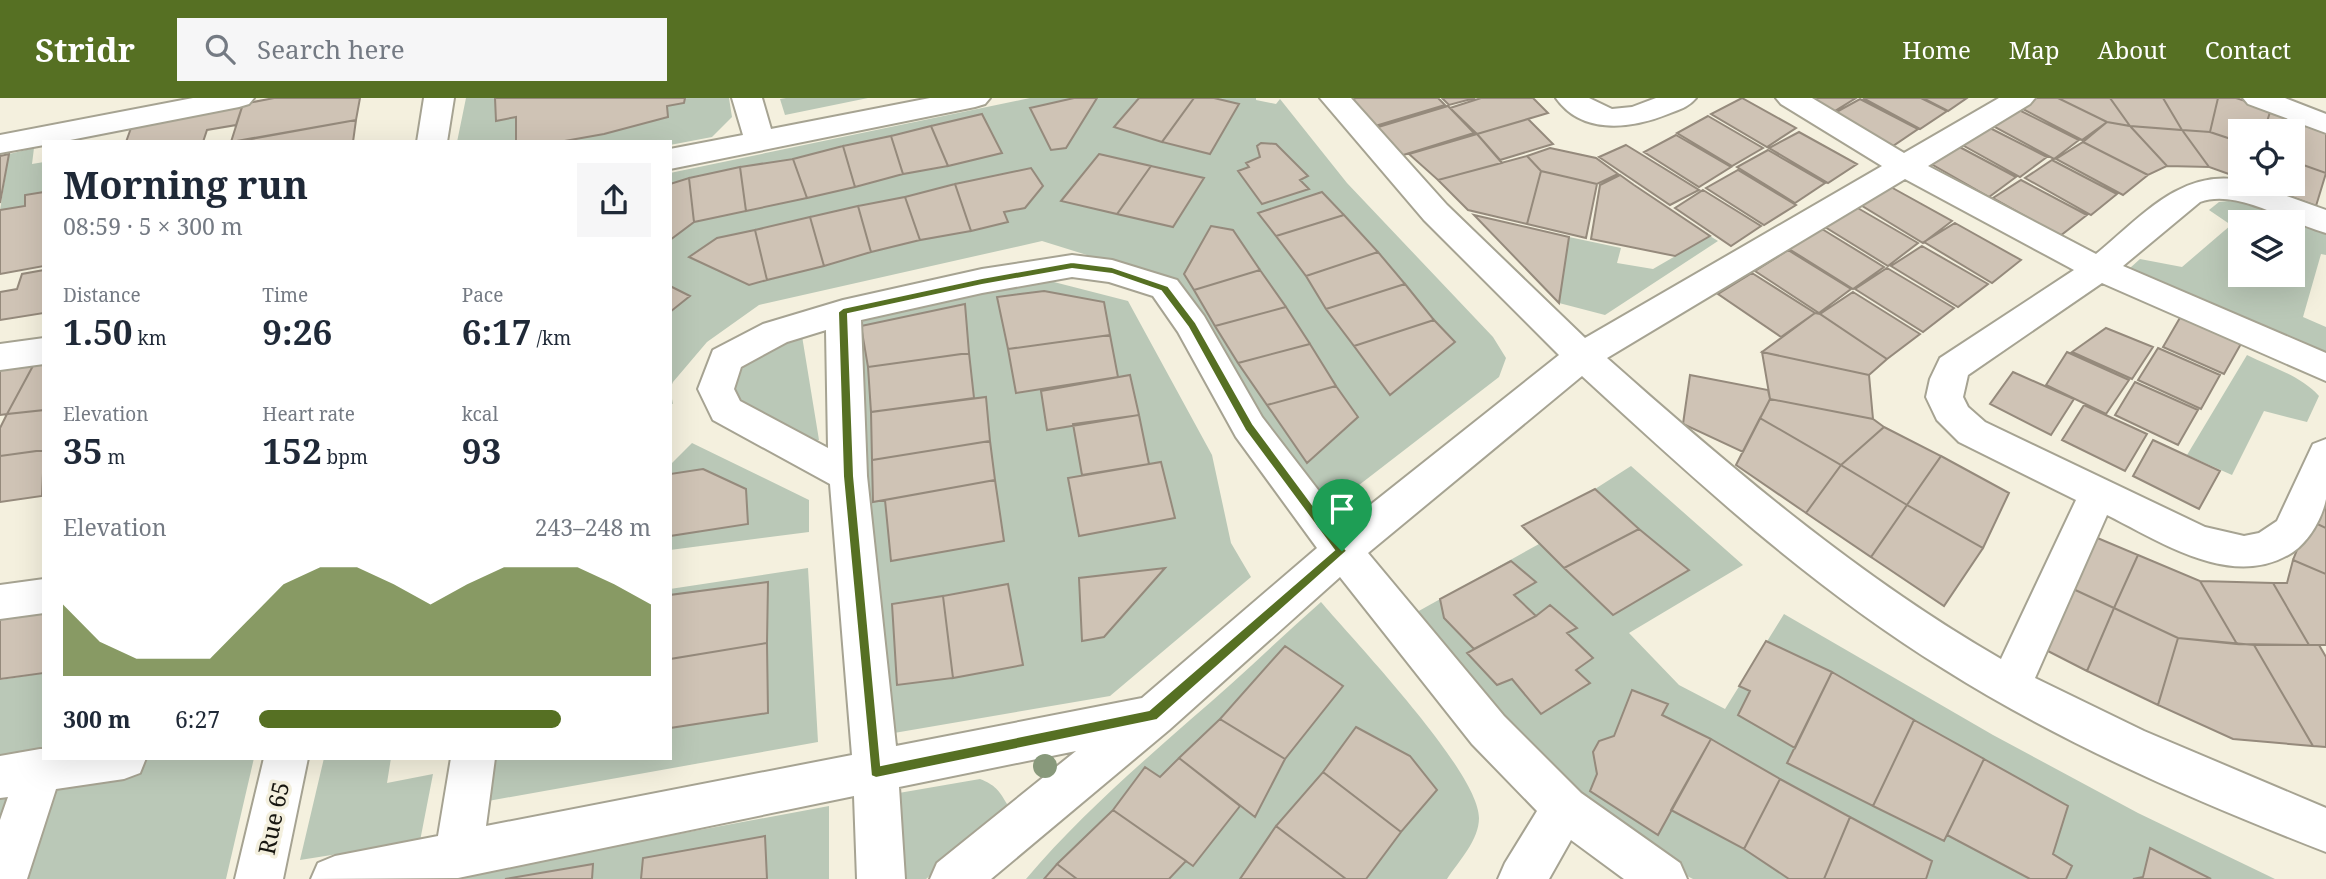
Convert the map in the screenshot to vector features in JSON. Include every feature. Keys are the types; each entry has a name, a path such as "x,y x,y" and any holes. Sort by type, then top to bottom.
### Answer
{"street":[{"path":"0,118 104,98"},
{"path":"0,144 239,98"},
{"path":"432,140 439,98"},
{"path":"747,98 760,141"},
{"path":"672,159 975,98"},
{"path":"1335,98 1480,261 1706,469 1877,603 2010,686 2171,765 2326,830"},
{"path":"1571,98 1591,113 1615,119 1640,116 1681,98"},
{"path":"1791,98 1904,166 2099,269 2326,368"},
{"path":"954,879 1153,716 1342,551 1582,356 2020,98"},
{"path":"2258,98 2326,124"},
{"path":"2326,222 2237,189 2210,187 2189,195 2099,269 1953,367 1942,389 1948,410 1972,432 2197,541 2244,552 2269,547 2292,531 2326,454"},
{"path":"848,476 726,410 716,389 726,359 775,333 843,312 982,281 1072,265 1112,271 1164,288 1192,325 1249,427 1342,551 1488,730 1565,808 1663,879"},
{"path":"843,312 848,476 876,772 881,879"},
{"path":"0,357 42,351"},
{"path":"2010,686 2098,493"},
{"path":"0,602 42,596"},
{"path":"335,879 1153,716"},
{"path":"3,879 20,773 110,760"},
{"name":"Rue 65","path":"259,879 286,760"},
{"path":"458,855 473,760"},
{"path":"1522,879 1565,808"}],"green space":[{"path":"466,98 495,98 496,121 516,117 516,140 457,140"},
{"path":"685,98 729,98 732,117 712,137 672,145 672,140 568,140 668,117 667,106 684,103"},
{"path":"868,98 785,115 780,99"},
{"path":"1030,98 1256,98 1276,104 1280,99 1347,183 1493,337 1506,358 1499,377 1350,492 1335,497 1322,497 1148,274 1042,241 759,305 707,342 672,384 672,173"},
{"path":"34,148 32,164 42,162 42,192 25,195 25,206 0,210 9,154"},
{"path":"2228,201 2246,202 2271,210 2228,210 2228,223 2209,210 2219,202"},
{"path":"2305,221 2326,228 2326,255 2321,254 2303,317 2326,327 2326,353 2138,276 2130,268 2140,259 2182,267 2228,228 2228,287 2305,287"},
{"path":"1710,236 1718,241 1605,315 1559,303 1569,237 1621,248 1617,263 1653,269"},
{"path":"1050,281 1128,301 1212,455 1231,543 1251,577 1110,696 894,733 875,604 855,319"},
{"path":"802,336 819,440 808,442 738,405 729,386 739,363"},
{"path":"2247,355 2295,377 2319,396 2307,422 2264,411 2232,475 2187,455"},
{"path":"692,443 809,500 809,532 672,550 672,463"},
{"path":"1631,466 1743,565 1629,633 1679,685 1725,709 1784,614 1993,735 2138,813 2275,879 1693,879 1685,875 1577,800 1408,617 1539,544 1522,526 1595,489"},
{"path":"808,568 818,742 488,801 492,760 672,760 672,589"},
{"path":"1321,602 1413,708 1459,770 1474,797 1479,818 1476,834 1447,879 1026,879 1105,796"},
{"path":"42,673 42,760 254,760 226,879 0,879 0,680"},
{"path":"324,760 391,760 387,783 433,774 420,841 300,860"},
{"path":"980,779 1002,795 1007,804 1004,816 926,879 897,879 893,794"},
{"path":"829,806 829,879 463,879 475,872"}],"building":[{"path":"274,98 360,98 356,120 232,140 243,104"},
{"path":"495,98 685,98 684,103 667,106 668,117 570,140 516,140 516,117 496,121"},
{"path":"1074,98 1097,98 1066,148 1051,150 1030,108"},
{"path":"1139,98 1194,98 1162,142 1114,127"},
{"path":"1194,98 1214,98 1239,104 1210,154 1162,142"},
{"path":"1438,98 1445,105 1372,127 1348,100"},
{"path":"1442,98 1475,98 1449,105"},
{"path":"1481,98 1533,98 1548,113 1477,134 1450,108"},
{"path":"1742,98 1796,128 1767,147 1711,114"},
{"path":"1801,98 1856,98 1830,114"},
{"path":"1863,98 1921,98 1947,111 1920,129"},
{"path":"1923,98 1967,98 1948,111"},
{"path":"2034,98 2058,98 2107,122 2082,140 2019,107"},
{"path":"2058,98 2110,98 2130,126 2107,122"},
{"path":"2110,98 2163,98 2182,130 2130,126"},
{"path":"2163,98 2218,98 2210,132 2182,130"},
{"path":"2218,98 2236,98 2271,109 2268,119 2228,119 2228,138 2210,132"},
{"path":"1860,99 1918,129 1890,148 1831,115"},
{"path":"243,104 236,125 207,130 204,140 127,140 131,128"},
{"path":"1448,106 1474,133 1400,156 1375,128"},
{"path":"2017,109 2079,140 2054,159 1991,125"},
{"path":"2271,109 2297,119 2268,119"},
{"path":"982,114 1002,153 948,166 931,126"},
{"path":"1708,116 1763,148 1732,166 1677,133"},
{"path":"1528,119 1553,144 1500,160 1477,134"},
{"path":"356,120 353,140 246,140"},
{"path":"2107,122 2130,126 2167,166 2148,175 2083,142"},
{"path":"2305,122 2326,130 2326,173 2305,166"},
{"path":"1984,125 2047,157 2020,177 1957,142"},
{"path":"931,126 948,166 903,174 891,136"},
{"path":"2130,126 2182,130 2209,167 2167,166"},
{"path":"2182,130 2210,132 2228,138 2228,174 2209,167"},
{"path":"1799,132 1857,164 1828,183 1769,148"},
{"path":"1477,134 1502,163 1438,180 1409,154"},
{"path":"1676,135 1731,167 1699,187 1644,152"},
{"path":"891,136 903,174 855,187 843,146"},
{"path":"2083,142 2148,175 2123,195 2056,159"},
{"path":"1261,143 1276,144 1308,176 1300,180 1309,189 1262,204 1238,171 1249,167 1246,163 1260,157 1257,146"},
{"path":"1954,144 2016,177 1989,197 1926,161"},
{"path":"1626,145 1699,190 1670,205 1599,157"},
{"path":"843,146 855,187 807,198 793,159"},
{"path":"1550,148 1596,158 1618,174 1597,184 1541,171 1527,156"},
{"path":"1768,150 1825,183 1795,203 1737,167"},
{"path":"9,154 0,203 0,156"},
{"path":"1099,154 1151,166 1117,214 1061,201"},
{"path":"1527,156 1541,171 1527,224 1468,210 1438,180"},
{"path":"793,159 807,198 746,211 740,167"},
{"path":"2052,160 2117,194 2091,215 2025,178"},
{"path":"1151,166 1204,178 1173,227 1117,214"},
{"path":"2305,166 2326,173 2316,206 2289,196 2305,196"},
{"path":"740,167 746,211 694,222 689,178"},
{"path":"1031,168 1043,186 1025,208 1004,212 1008,222 971,231 955,184"},
{"path":"1738,170 1796,205 1764,225 1706,188"},
{"path":"1541,171 1597,184 1586,238 1527,224"},
{"path":"1620,175 1710,236 1675,256 1591,239 1600,185"},
{"path":"689,178 694,222 672,238 672,183"},
{"path":"2021,180 2087,215 2060,236 1993,198"},
{"path":"955,184 971,231 920,240 905,197"},
{"path":"1889,186 1952,221 1923,243 1859,204"},
{"path":"1703,190 1761,226 1731,246 1675,208"},
{"path":"42,192 42,266 0,274 0,210 25,206 25,195"},
{"path":"1322,192 1344,215 1276,236 1258,213"},
{"path":"905,197 920,240 871,252 858,206"},
{"path":"858,206 871,252 824,266 810,217"},
{"path":"1856,207 1918,243 1888,266 1825,227"},
{"path":"1344,215 1378,252 1306,276 1276,236"},
{"path":"1474,215 1569,237 1559,303"},
{"path":"810,217 824,266 767,280 755,230"},
{"path":"1955,223 2021,260 1992,283 1924,242"},
{"path":"1211,226 1233,230 1260,270 1194,290 1184,274"},
{"path":"1822,229 1884,267 1853,289 1789,249"},
{"path":"755,230 767,280 749,285 689,257 717,238"},
{"path":"1922,246 1988,284 1958,307 1891,266"},
{"path":"1788,250 1851,289 1819,313 1755,271"},
{"path":"1378,252 1405,284 1326,309 1306,276"},
{"path":"1887,268 1954,308 1923,332 1855,289"},
{"path":"42,270 42,313 0,320 0,292 17,289 22,274"},
{"path":"1260,270 1286,307 1215,326 1194,290"},
{"path":"1752,273 1815,313 1781,337 1718,294"},
{"path":"1405,284 1434,320 1354,346 1326,309"},
{"path":"672,287 690,296 672,310"},
{"path":"1044,291 1104,302 1110,335 1008,349 997,297"},
{"path":"1853,292 1920,334 1887,359 1820,314"},
{"path":"965,304 969,353 868,367 861,326"},
{"path":"1286,307 1310,344 1238,363 1215,326"},
{"path":"1815,313 1887,359 1869,375 1762,352"},
{"path":"2181,316 2242,342 2224,374 2163,347"},
{"path":"1434,320 1455,342 1390,395 1354,346"},
{"path":"2106,328 2153,347 2132,379 2072,352"},
{"path":"1110,335 1118,377 1016,393 1008,349"},
{"path":"1310,344 1336,386 1267,405 1238,363"},
{"path":"2158,348 2220,375 2201,409 2138,380"},
{"path":"1762,352 1869,375 1873,419 1770,399"},
{"path":"2067,352 2129,380 2106,414 2046,385"},
{"path":"969,353 974,398 871,412 868,367"},
{"path":"42,362 42,410 7,414 34,364"},
{"path":"34,364 7,414 0,415 0,368"},
{"path":"2013,372 2074,399 2051,435 1990,404"},
{"path":"1130,375 1139,415 1047,430 1041,391"},
{"path":"1690,375 1768,390 1770,399 1743,452 1683,424"},
{"path":"2135,382 2198,410 2178,445 2115,415"},
{"path":"1336,386 1358,417 1307,463 1267,405"},
{"path":"986,397 990,441 872,460 871,412"},
{"path":"1770,399 1873,419 1884,427 1841,465 1760,418"},
{"path":"2084,405 2147,434 2125,471 2062,440"},
{"path":"42,410 42,450 0,456 0,428 7,414"},
{"path":"1139,415 1149,464 1082,475 1073,424"},
{"path":"1760,418 1841,465 1806,513 1736,465"},
{"path":"1884,427 1941,456 1907,505 1841,465"},
{"path":"2153,440 2220,471 2199,509 2133,476"},
{"path":"990,441 995,480 873,502 872,460"},
{"path":"42,450 42,496 0,502 0,456"},
{"path":"1941,456 2009,493 1983,548 1907,505"},
{"path":"1161,462 1175,518 1079,536 1068,478"},
{"path":"1841,465 1907,505 1871,557 1806,513"},
{"path":"703,469 746,489 748,524 672,536 672,474"},
{"path":"995,480 1004,541 891,561 885,500"},
{"path":"2326,481 2326,528 2309,520"},
{"path":"1595,489 1639,529 1564,568 1522,526"},
{"path":"1907,505 1983,548 1944,606 1871,557"},
{"path":"2309,520 2326,528 2326,574 2293,560"},
{"path":"1639,529 1689,570 1613,615 1564,568"},
{"path":"2095,537 2138,555 2114,608 2071,588"},
{"path":"2138,555 2200,581 2237,644 2178,638 2114,608"},
{"path":"2293,560 2326,574 2326,645 2309,645 2273,583 2287,583"},
{"path":"1511,561 1536,582 1514,595 1536,616 1474,649 1444,618 1440,599"},
{"path":"1165,568 1104,637 1082,641 1079,578"},
{"path":"2200,581 2273,583 2309,645 2237,644"},
{"path":"768,582 767,643 672,659 672,595"},
{"path":"1008,584 1023,665 953,678 943,596"},
{"path":"2071,588 2114,608 2087,671 2040,647"},
{"path":"943,596 953,678 897,685 892,604"},
{"path":"42,604 42,673 0,679 0,611"},
{"path":"1550,605 1577,628 1567,633 1593,658 1576,670 1590,683 1541,714 1512,679 1497,685 1467,653 1536,616"},
{"path":"2114,608 2178,638 2158,705 2087,671"},
{"path":"2178,638 2254,645 2313,746 2233,739 2158,705"},
{"path":"1766,641 1832,672 1795,748 1738,715 1750,691 1739,686"},
{"path":"767,643 768,713 672,728 672,659"},
{"path":"2254,645 2319,645 2326,657 2326,747 2313,746"},
{"path":"1285,646 1343,686 1285,759 1220,719"},
{"path":"1832,672 1914,720 1873,806 1787,763"},
{"path":"1632,690 1668,704 1662,715 1711,739 1658,835 1590,791 1597,774 1593,752 1599,741 1614,736"},
{"path":"1220,719 1285,759 1255,817 1179,758"},
{"path":"1914,720 1984,759 1944,841 1873,806"},
{"path":"1356,727 1410,756 1437,790 1401,832 1323,772"},
{"path":"1711,739 1780,779 1744,849 1671,810"},
{"path":"1179,758 1240,806 1193,866 1113,810 1145,767 1160,777"},
{"path":"1984,759 2068,806 2053,854 2072,866 2066,879 2030,879 1947,835"},
{"path":"1323,772 1401,832 1366,879 1346,879 1276,826"},
{"path":"1780,779 1850,817 1824,879 1789,879 1744,849"},
{"path":"1113,810 1186,861 1169,879 1077,879 1057,864"},
{"path":"1850,817 1932,861 1926,879 1824,879"},
{"path":"1276,826 1346,879 1240,879"},
{"path":"765,836 767,879 641,879 643,858"},
{"path":"2150,848 2211,879 2133,879 2143,877"},
{"path":"593,864 592,879 505,879"},
{"path":"1057,864 1077,879 1044,879"}],"route":[{"path":"1072,265 1112,271 1164,288 1192,325 1249,427 1342,551 1153,716 876,772 848,476 843,312 982,281 1072,265"}]}
